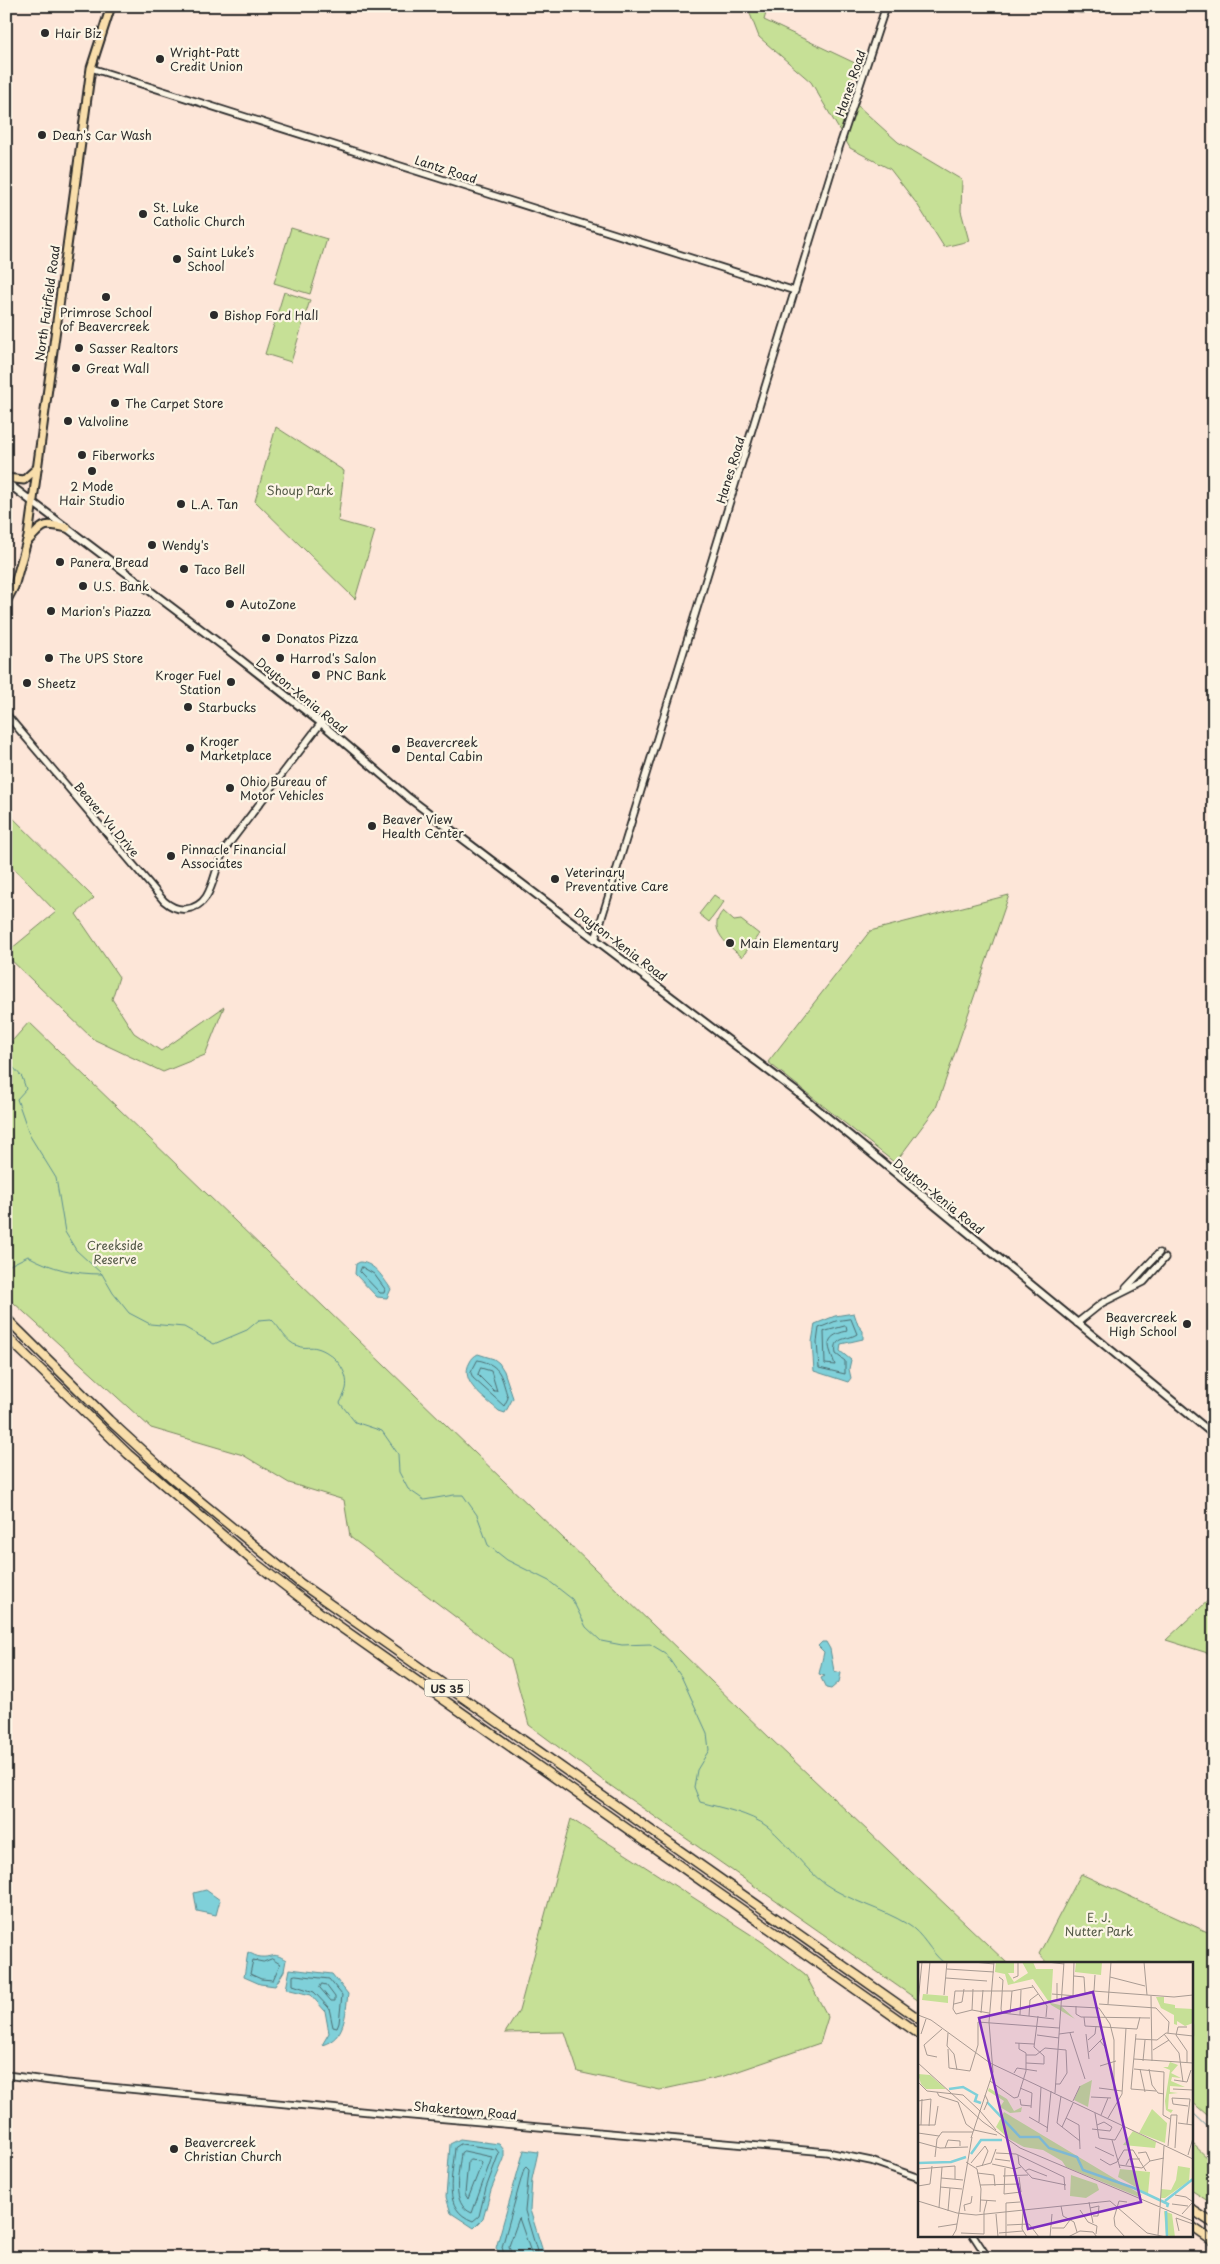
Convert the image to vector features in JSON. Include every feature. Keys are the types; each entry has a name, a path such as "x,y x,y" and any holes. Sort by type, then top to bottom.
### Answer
{"highway":[{"name":"US 35","path":"6,1318 109,1420 172,1478 300,1582 403,1657 918,2018"},
{"name":"US 35","path":"6,1336 135,1460 254,1562 312,1606 918,2033"},
{"path":"1192,2210 1214,2224"},
{"path":"1192,2227 1214,2242"}],"main road":[{"name":"North Fairfield Road","path":"6,602 14,587 26,543 91,68 111,6"},
{"path":"6,478 24,480 37,468"},
{"name":"Dayton-Xenia Road","path":"6,482 321,723 409,798 798,1093 1214,1435"},
{"path":"26,543 46,524 67,528"}],"street":[{"name":"Hanes Road","path":"596,940 795,290 886,6"},
{"path":"1054,6 1081,9 1106,6"},
{"name":"Lantz Road","path":"91,68 795,290"},
{"name":"Beaver Vu Drive","path":"6,714 164,901 171,906 184,909 197,906 204,900 210,890 217,864 225,849 321,723"},
{"path":"1125,1290 1159,1253"},
{"path":"1077,1323 1102,1303 1147,1279 1165,1258"},
{"name":"Shakertown Road","path":"6,2075 67,2083 391,2114 827,2152 871,2161 918,2178"},
{"path":"975,2236 988,2258"}],"green space":[{"path":"747,6 768,6 764,20 857,64 847,96 898,142 962,180 961,211 969,241 944,247 917,204 890,169 850,148 811,82 759,37"},
{"path":"291,228 327,239 310,294 274,283"},
{"path":"284,292 310,300 291,362 265,354"},
{"name":"Shoup Park","path":"276,427 344,471 338,521 375,531 355,599 255,501"},
{"path":"6,811 94,898 76,914 119,977 112,999 134,1033 161,1051 224,1007 205,1055 163,1072 93,1039 6,955 6,953 56,912 6,860"},
{"path":"714,895 724,902 709,922 699,914"},
{"path":"1009,895 936,1108 895,1163 768,1062 870,931"},
{"path":"723,911 734,921 741,920 759,934 742,957 725,942 718,930 718,918"},
{"name":"Creekside Reserve","path":"29,1022 771,1739 1006,1962 918,1962 918,2000 601,1779 529,1725 511,1659 350,1537 344,1500 289,1483 243,1455 151,1428 14,1303 6,1295 6,1048"},
{"path":"1214,1595 1214,1655 1166,1640"},
{"path":"571,1819 764,1943 805,1974 828,2017 820,2043 724,2076 660,2090 578,2072 565,2032 505,2033 519,2011"},
{"name":"E. J. Nutter Park","path":"1081,1874 1214,1935 1214,2121 1192,2102 1192,1962 1046,1962 1039,1954"},
{"path":"1192,2143 1214,2164 1214,2203 1192,2191"}],"water":[{"path":"360,1262 370,1265 382,1276 391,1289 387,1298 377,1297 355,1274 356,1264"},
{"path":"854,1313 858,1325 863,1331 863,1339 841,1344 840,1351 851,1360 849,1369 851,1378 848,1382 814,1371 812,1342 815,1324 835,1316"},
{"path":"478,1354 494,1359 504,1371 513,1398 505,1413 499,1411 487,1401 470,1383 467,1369 474,1356"},
{"path":"822,1642 826,1642 830,1649 834,1671 841,1673 839,1682 831,1689 826,1688 821,1678 825,1676 819,1674 824,1652 818,1646"},
{"path":"206,1890 220,1900 216,1915 197,1911 194,1893"},
{"path":"248,1952 259,1957 275,1955 286,1960 284,1971 275,1986 260,1984 244,1977"},
{"path":"290,1969 332,1974 348,1994 343,2025 336,2037 330,2042 322,2045 329,2033 325,2011 311,1995 286,1989"},
{"path":"460,2139 499,2144 504,2150 504,2159 491,2190 483,2219 474,2228 451,2213 446,2197 450,2144"},
{"path":"524,2150 538,2152 532,2179 530,2210 545,2258 503,2258 496,2248"}],"waterway":[{"path":"6,1066 13,1067 22,1077 26,1089 17,1099 30,1136 56,1178 65,1232 76,1250 102,1274 113,1293 129,1313 150,1324 184,1327 214,1344 247,1330 259,1320 271,1319 286,1338 294,1344 300,1347 317,1348 329,1354 343,1370 347,1383 340,1403 355,1422 382,1431 398,1454 399,1472 408,1489 424,1500 463,1495 477,1515 488,1545 507,1560 549,1581 572,1599 586,1627 601,1641 622,1645 650,1644 665,1653 682,1678 707,1733 709,1750 697,1770 694,1787 700,1802 761,1822 775,1833 817,1878 845,1896 907,1924 918,1932 943,1962"},
{"path":"6,1267 28,1256 64,1270 102,1274"},
{"path":"1192,2112 1214,2133"}],"place":[{"name":"Hair Biz","path":"45,33"},
{"name":"Wright-Patt Credit Union","path":"160,59"},
{"name":"Dean's Car Wash","path":"42,135"},
{"name":"St. Luke Catholic Church","path":"143,214"},
{"name":"Saint Luke’s School","path":"177,259"},
{"name":"Primrose School of Beavercreek","path":"106,297"},
{"name":"Bishop Ford Hall","path":"214,315"},
{"name":"Sasser Realtors","path":"79,348"},
{"name":"Great Wall","path":"76,368"},
{"name":"The Carpet Store","path":"115,403"},
{"name":"Valvoline","path":"68,421"},
{"name":"Fiberworks","path":"82,455"},
{"name":"2 Mode Hair Studio","path":"92,471"},
{"name":"L.A. Tan","path":"181,504"},
{"name":"Wendy's","path":"152,545"},
{"name":"Panera Bread","path":"60,562"},
{"name":"Taco Bell","path":"184,569"},
{"name":"U.S. Bank","path":"83,586"},
{"name":"AutoZone","path":"230,604"},
{"name":"Marion's Piazza","path":"51,611"},
{"name":"Donatos Pizza","path":"266,638"},
{"name":"The UPS Store","path":"49,658"},
{"name":"Harrod's Salon","path":"280,658"},
{"name":"PNC Bank","path":"316,675"},
{"name":"Kroger Fuel Station","path":"231,682"},
{"name":"Sheetz","path":"27,683"},
{"name":"Starbucks","path":"188,707"},
{"name":"Kroger Marketplace","path":"190,748"},
{"name":"Beavercreek Dental Cabin","path":"396,749"},
{"name":"Ohio Bureau of Motor Vehicles","path":"230,788"},
{"name":"Beaver View Health Center","path":"372,826"},
{"name":"Pinnacle Financial Associates","path":"171,856"},
{"name":"Veterinary Preventative Care","path":"555,879"},
{"name":"Main Elementary","path":"730,943"},
{"name":"Beavercreek High School","path":"1187,1324"},
{"name":"Beavercreek Christian Church","path":"174,2149"}]}
